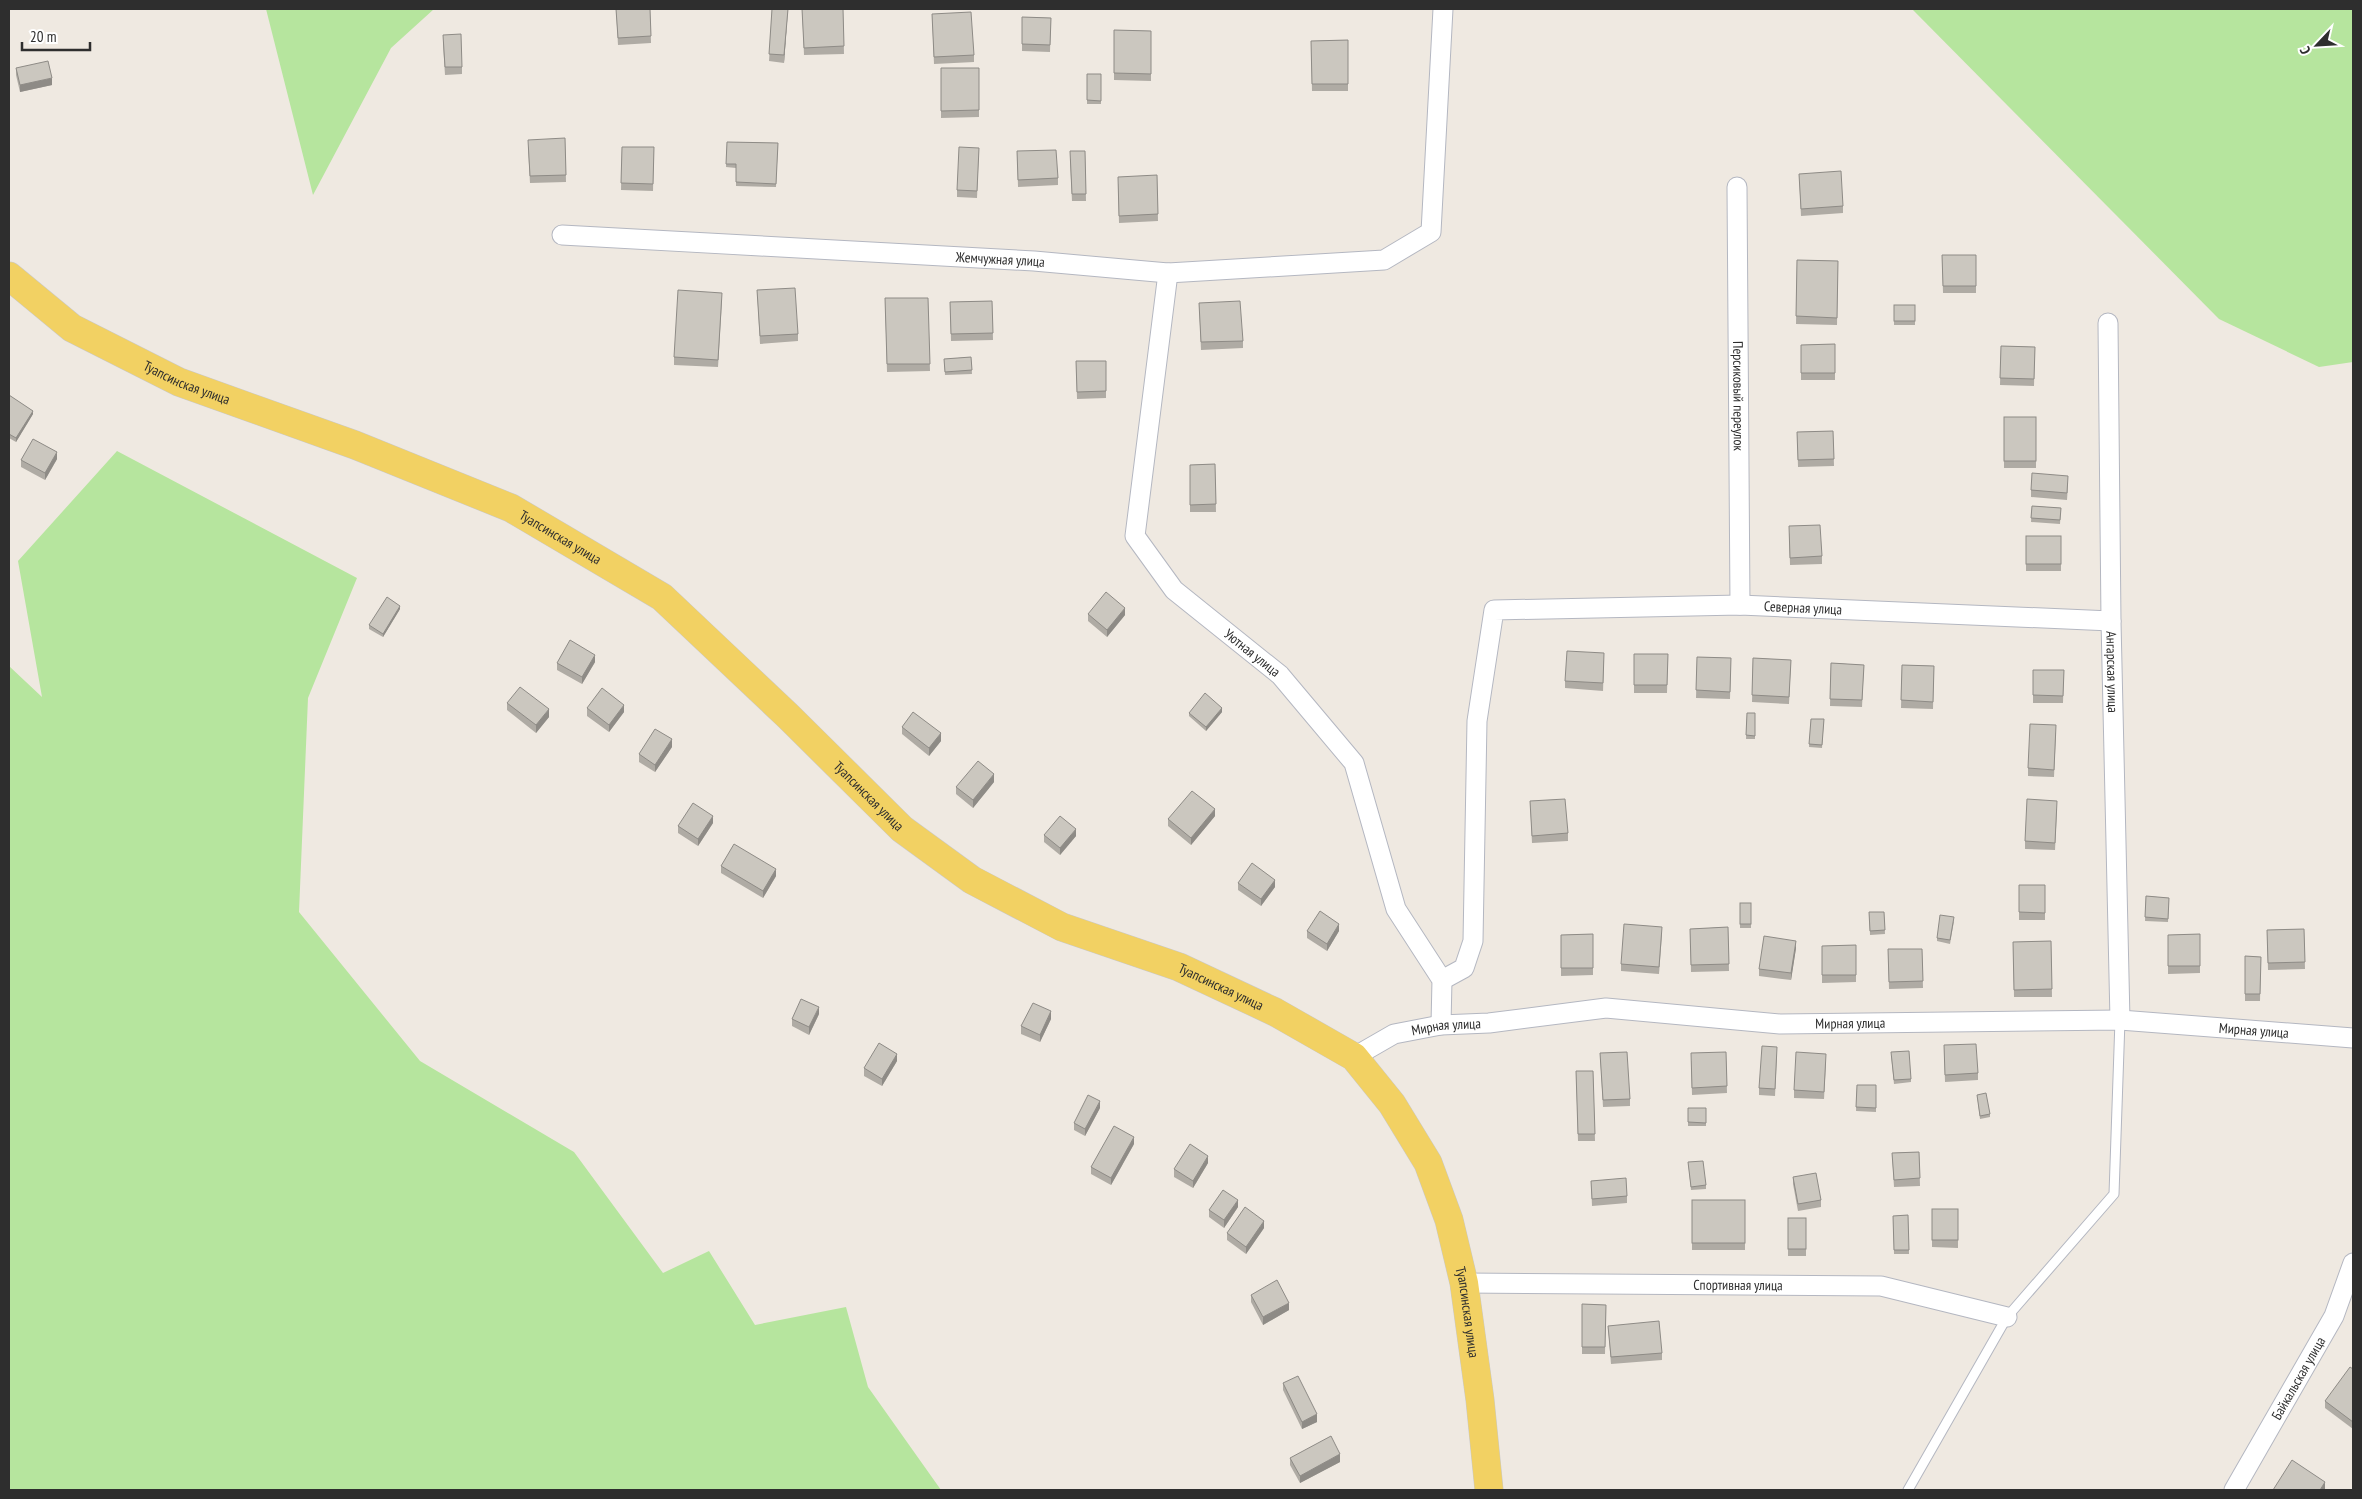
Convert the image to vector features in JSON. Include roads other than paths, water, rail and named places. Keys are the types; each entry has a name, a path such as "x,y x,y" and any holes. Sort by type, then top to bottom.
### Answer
{"main road":[{"name":"Туапсинская улица","path":"9,276 72,328 179,382 356,445 511,508 662,597 788,716 902,829 972,880 1062,927 1179,967 1275,1012 1354,1056 1392,1104 1428,1163 1449,1220 1464,1283 1480,1400 1489,1490"}],"street":[{"name":"Жемчужная улица","path":"562,235 1034,261 1168,273 1384,260 1431,232 1443,9"},
{"name":"Персиковый переулок","path":"1737,187 1740,605"},
{"name":"Уютная улица","path":"1168,273 1136,536 1174,590 1280,675 1354,763 1396,909 1442,980"},
{"name":"Ангарская улица","path":"2108,323 2111,621 2120,1020"},
{"name":"Северная улица","path":"1442,980 1464,968 1473,941 1476,721 1494,610 1740,605 2111,621"},
{"path":"1441,1025 1442,980"},
{"name":"Мирная улица","path":"1354,1056 1394,1034 1441,1025 1489,1023 1606,1008 1780,1024 2120,1020 2353,1038"},
{"name":"Байкальская улица","path":"2234,1490 2334,1316 2353,1263"},
{"name":"Спортивная улица","path":"1464,1283 1881,1286 2007,1317"}],"lane":[{"path":"1908,1490 2007,1317 2114,1194 2120,1020"}]}
